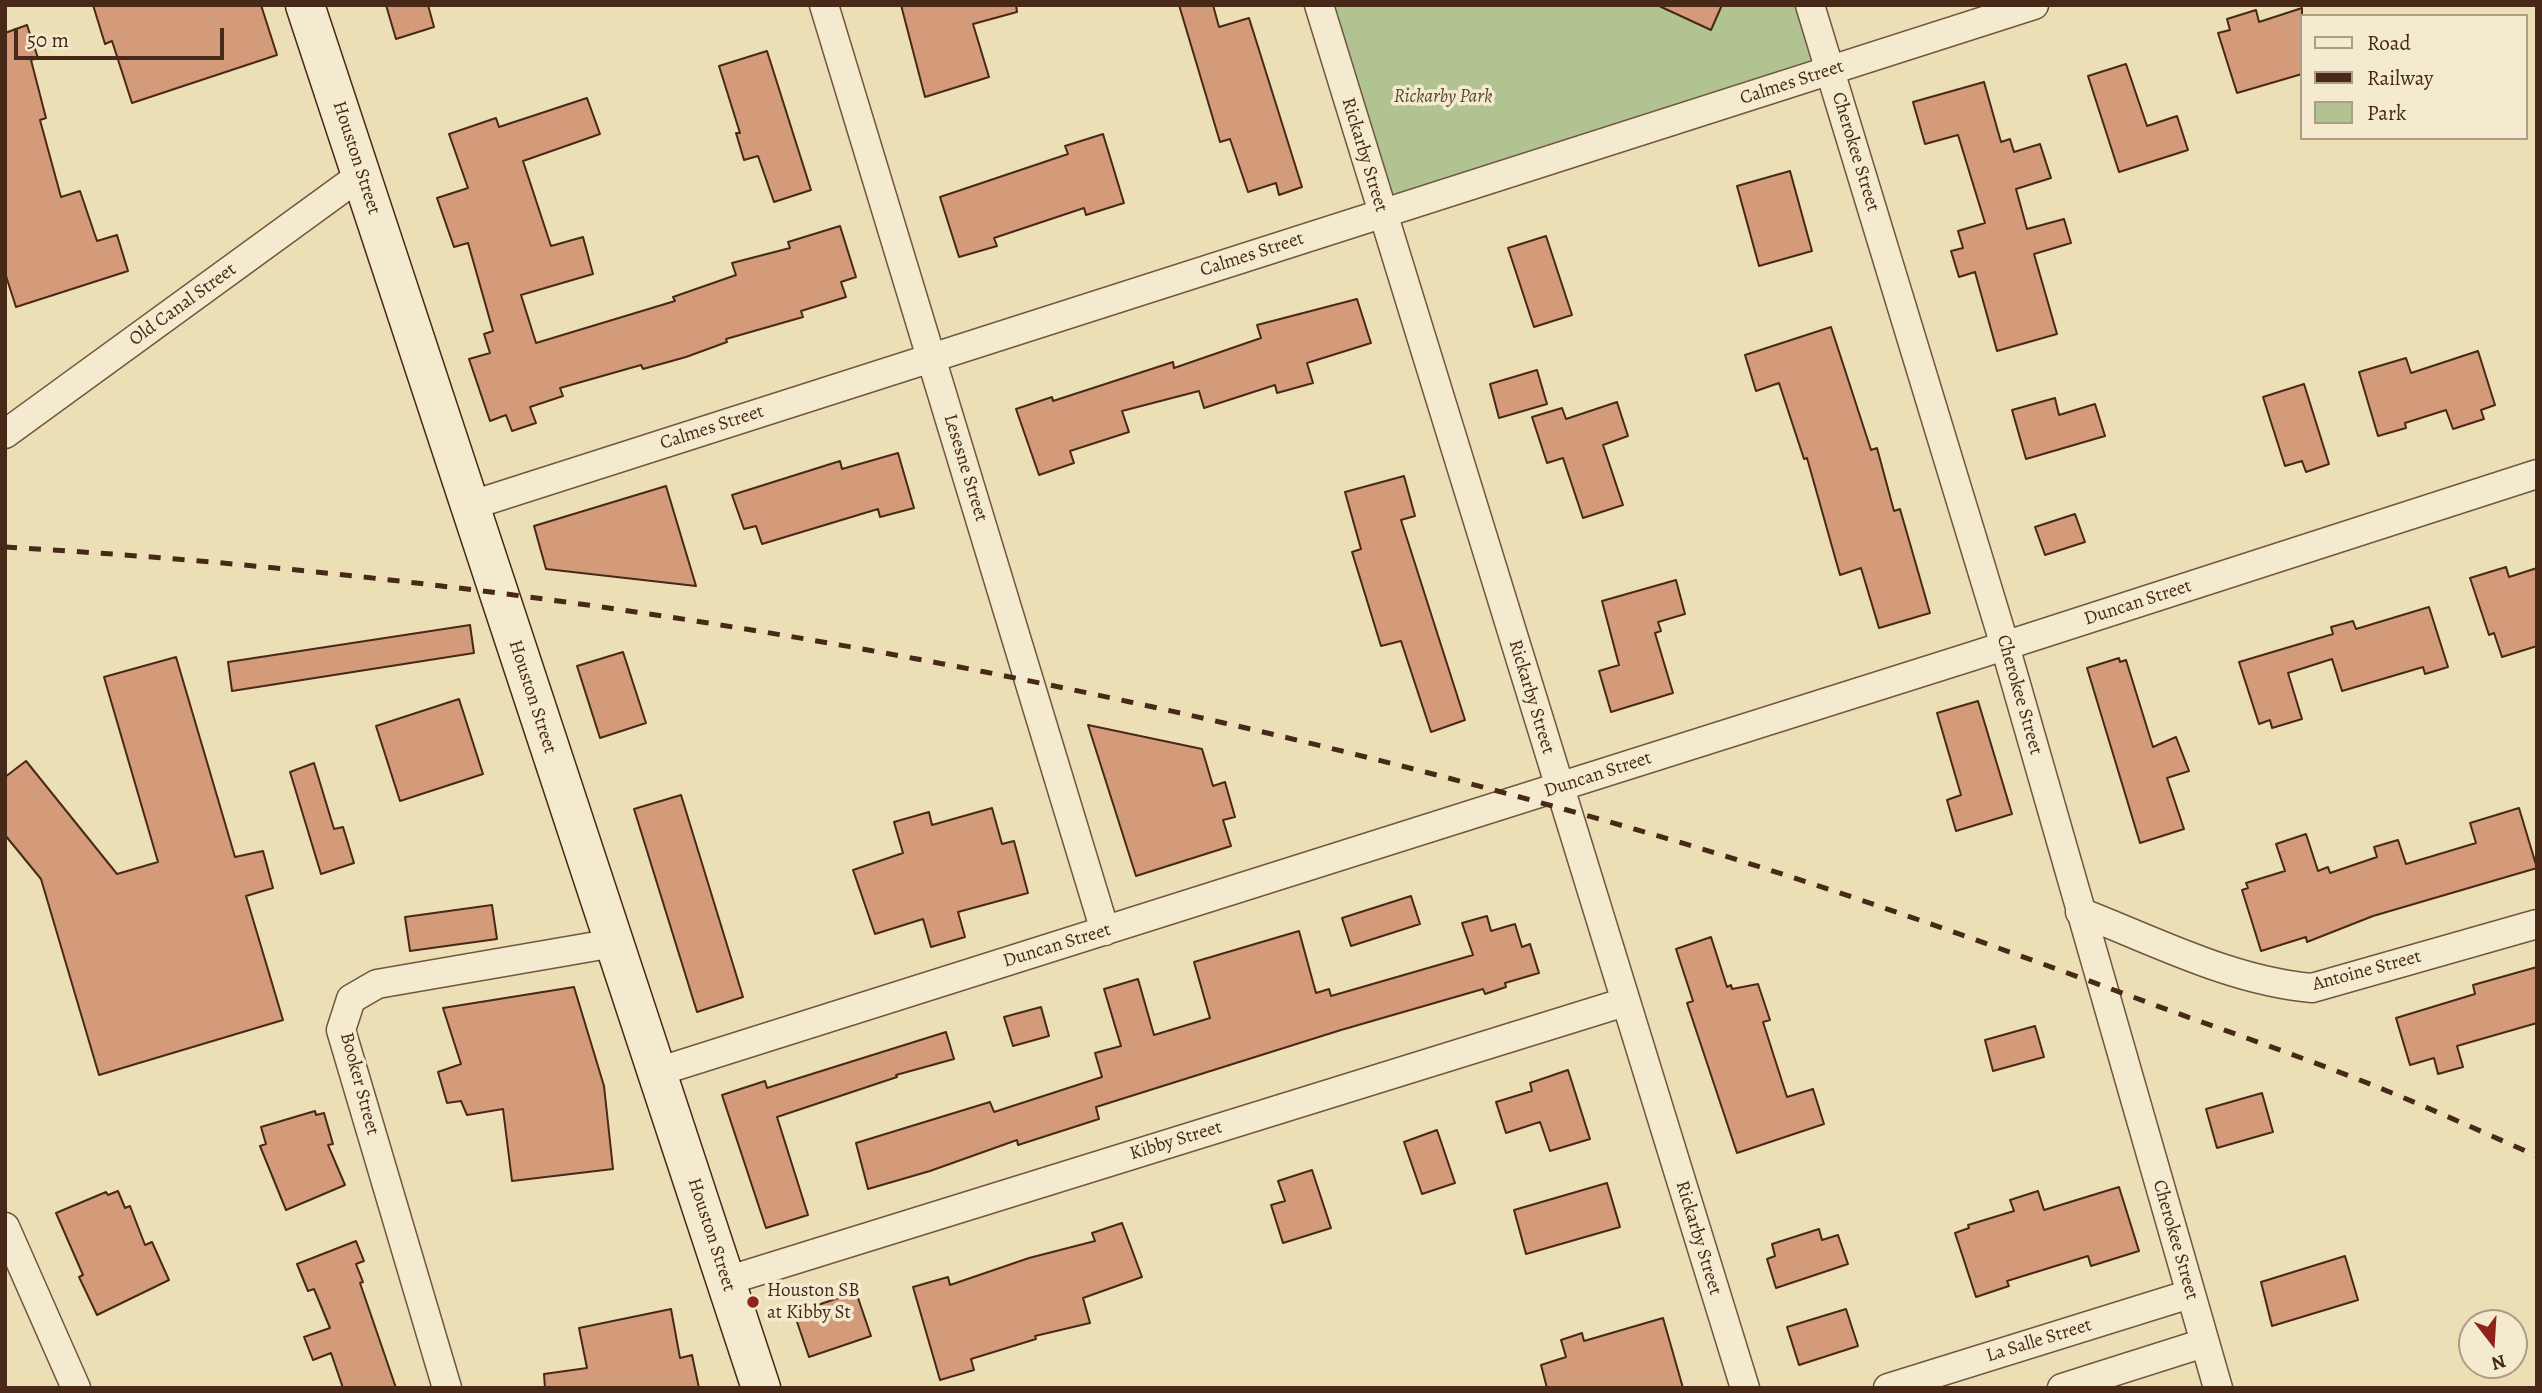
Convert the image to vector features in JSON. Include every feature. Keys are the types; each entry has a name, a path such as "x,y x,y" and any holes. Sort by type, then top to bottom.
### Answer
{"street":[{"name":"Houston Street","path":"305,5 761,1388"},
{"name":"Lesesne Street","path":"824,5 1105,931"},
{"name":"Rickarby Street","path":"1319,5 1745,1388"},
{"name":"Cherokee Street","path":"1810,5 2005,646 2218,1388"},
{"name":"Calmes Street","path":"470,506 2034,5"},
{"name":"Old Canal Street","path":"7,430 361,175"},
{"name":"Duncan Street","path":"657,1072 2005,646 2537,474"},
{"name":"Antoine Street","path":"2080,912 2239,974 2279,985 2312,988 2537,924"},
{"name":"Booker Street","path":"447,1388 341,1030 351,999 377,984 614,943"},
{"name":"Kibby Street","path":"726,1281 1625,1002"},
{"path":"5,1227 76,1388"},
{"name":"La Salle Street","path":"1888,1388 2190,1294"},
{"path":"2062,1388 2204,1343"}],"green space":[{"name":"Rickarby Park","path":"1319,5 1810,5 1830,70 1382,213"}],"building":[{"path":"93,5 261,5 277,55 132,103 112,41 105,44"},
{"path":"386,5 428,5 434,27 396,39"},
{"path":"901,5 1016,5 1017,12 973,24 989,77 925,97"},
{"path":"1179,5 1213,5 1219,27 1249,18 1302,187 1279,195 1276,183 1248,192 1230,139 1220,142"},
{"path":"1657,5 1722,5 1711,30"},
{"path":"2302,8 2300,75 2237,93 2218,33 2230,30 2227,19 2256,10 2259,22"},
{"path":"27,25 38,58 31,60 46,118 40,120 61,197 80,191 97,241 117,235 128,271 16,307 5,273 5,33"},
{"path":"767,51 811,190 774,202 758,156 744,160 736,133 740,133 719,66"},
{"path":"2126,64 2147,126 2177,116 2188,150 2119,172 2088,76"},
{"path":"1984,82 2001,142 2010,139 2014,152 2040,144 2051,178 2016,189 2027,229 2064,219 2071,243 2034,254 2057,334 1997,351 1975,272 1959,277 1951,251 1963,248 1958,231 1985,223 1958,135 1925,144 1913,102"},
{"path":"587,98 600,134 523,161 551,246 583,237 593,274 521,295 536,343 675,301 673,297 736,275 732,263 790,248 788,242 840,226 856,277 841,282 846,297 801,311 803,317 726,339 727,342 686,357 643,369 641,365 560,388 563,396 530,407 536,423 512,431 506,415 490,421 469,359 490,353 484,334 493,331 468,243 454,247 437,198 468,188 449,134 496,118 499,127"},
{"path":"1103,134 1124,203 1086,215 1084,208 994,238 997,246 959,257 940,197 1068,154 1065,146"},
{"path":"1790,171 1812,251 1759,266 1737,186"},
{"path":"1546,236 1572,315 1534,327 1508,248"},
{"path":"1357,299 1371,343 1307,363 1313,383 1277,393 1275,385 1204,408 1199,391 1122,411 1129,432 1070,451 1074,463 1039,475 1016,409 1052,397 1053,401 1173,362 1174,368 1261,338 1257,325"},
{"path":"1831,327 1871,450 1877,448 1894,511 1900,509 1930,613 1879,628 1861,568 1840,575 1807,458 1804,459 1779,383 1756,391 1745,355"},
{"path":"2478,351 2495,405 2481,410 2484,419 2453,429 2446,410 2405,423 2406,428 2378,436 2359,372 2406,358 2411,373"},
{"path":"1537,370 1547,404 1499,418 1490,384"},
{"path":"2304,384 2329,464 2306,472 2302,461 2285,466 2263,397"},
{"path":"2055,398 2059,415 2095,404 2105,436 2026,459 2012,410"},
{"path":"1617,402 1628,436 1603,445 1623,505 1583,518 1563,458 1547,463 1532,417 1562,408 1566,419"},
{"path":"898,453 914,508 880,517 878,509 762,544 756,526 744,529 732,495 840,461 842,469"},
{"path":"1404,476 1415,516 1401,520 1465,720 1431,732 1401,641 1381,646 1352,552 1361,549 1345,492"},
{"path":"666,486 696,586 546,569 534,526"},
{"path":"2075,514 2085,542 2045,555 2035,527"},
{"path":"2506,567 2509,577 2537,568 2537,646 2502,657 2494,633 2489,635 2470,578"},
{"path":"1676,580 1685,614 1658,622 1661,631 1655,633 1673,693 1611,712 1599,671 1619,665 1602,601"},
{"path":"2429,607 2448,667 2425,674 2423,667 2342,691 2332,659 2288,673 2302,719 2272,728 2270,720 2259,724 2239,662 2333,634 2331,627 2353,621 2356,629"},
{"path":"470,625 474,653 232,691 228,662"},
{"path":"623,652 646,723 600,738 577,666"},
{"path":"176,657 235,857 263,851 273,888 246,896 283,1020 99,1075 41,879 5,835 5,777 26,761 117,874 158,862 104,677"},
{"path":"2119,658 2120,662 2126,660 2153,747 2176,737 2189,771 2167,778 2184,829 2140,843 2087,668"},
{"path":"459,699 483,774 400,801 376,726"},
{"path":"1978,701 2012,814 1956,831 1947,800 1961,795 1937,713"},
{"path":"1088,725 1202,749 1213,786 1225,782 1235,817 1223,820 1231,846 1136,876"},
{"path":"314,763 334,829 343,827 354,863 321,874 290,772"},
{"path":"681,795 743,997 697,1012 634,809"},
{"path":"992,808 1002,844 1014,841 1028,893 958,912 965,937 931,947 923,919 875,934 853,870 903,853 894,822 929,812 932,825"},
{"path":"2519,808 2537,868 2373,916 2307,942 2306,937 2261,951 2242,890 2248,888 2246,883 2285,871 2276,844 2306,834 2318,871 2328,867 2330,873 2377,857 2374,847 2398,840 2406,864 2476,843 2470,823"},
{"path":"1411,896 1420,924 1351,946 1342,918"},
{"path":"492,905 497,939 410,951 405,917"},
{"path":"1487,916 1491,931 1515,924 1522,947 1530,944 1539,973 1505,983 1506,987 1485,994 1483,989 1341,1030 1096,1107 1099,1119 1018,1145 1017,1140 930,1171 868,1189 856,1143 990,1102 994,1112 1102,1077 1095,1053 1121,1046 1104,989 1138,979 1154,1035 1210,1018 1194,962 1299,931 1316,993 1329,989 1331,996 1473,955 1462,923"},
{"path":"1711,937 1727,987 1731,985 1732,989 1758,984 1770,1020 1763,1022 1787,1097 1813,1089 1824,1124 1737,1153 1687,1003 1693,1001 1676,949"},
{"path":"2537,967 2537,1023 2457,1046 2463,1067 2438,1074 2434,1058 2410,1065 2396,1018 2475,994 2473,985"},
{"path":"574,987 604,1086 613,1169 512,1181 503,1109 467,1115 461,1101 447,1103 438,1072 461,1064 443,1008"},
{"path":"1041,1007 1049,1036 1013,1046 1004,1017"},
{"path":"2035,1026 2044,1057 1993,1071 1985,1040"},
{"path":"946,1032 954,1059 896,1075 897,1077 777,1117 808,1215 766,1228 722,1095 765,1081 767,1088"},
{"path":"1568,1070 1590,1139 1550,1151 1540,1122 1506,1133 1496,1102 1532,1091 1530,1083"},
{"path":"2262,1093 2273,1132 2217,1148 2206,1109"},
{"path":"315,1111 316,1115 324,1113 333,1144 328,1145 345,1185 286,1210 260,1146 266,1144 261,1127"},
{"path":"1437,1130 1455,1183 1422,1194 1404,1142"},
{"path":"1312,1170 1331,1228 1283,1243 1271,1205 1285,1201 1278,1181"},
{"path":"1607,1183 1620,1227 1526,1254 1514,1210"},
{"path":"2119,1187 2139,1251 2091,1266 2088,1256 2007,1281 2009,1286 1976,1297 1955,1233 1969,1228 1968,1225 2014,1211 2010,1200 2038,1191 2044,1210"},
{"path":"118,1191 125,1208 130,1206 145,1245 152,1242 169,1280 97,1315 79,1277 83,1275 56,1213 106,1192 108,1195"},
{"path":"1122,1223 1142,1277 1083,1298 1090,1323 1035,1336 1036,1339 971,1359 974,1370 940,1380 913,1287 948,1277 950,1285 1029,1258 1095,1241 1092,1233"},
{"path":"1819,1229 1822,1240 1838,1235 1848,1264 1776,1288 1767,1259 1775,1256 1772,1244"},
{"path":"356,1241 364,1261 356,1264 363,1282 360,1283 396,1388 343,1388 331,1353 313,1360 304,1337 330,1328 314,1289 308,1291 297,1264"},
{"path":"2345,1256 2358,1300 2272,1326 2261,1282"},
{"path":"856,1292 871,1336 809,1357 794,1313"},
{"path":"671,1309 680,1358 692,1355 699,1388 545,1388 544,1374 587,1368 579,1328"},
{"path":"1846,1309 1858,1346 1799,1365 1787,1327"},
{"path":"1663,1318 1683,1388 1547,1388 1541,1365 1566,1357 1561,1340 1582,1333 1584,1341"}],"railway":[{"path":"5,547 217,563 428,584 638,612 847,646 1055,686 1262,732 1468,783 1672,840 1846,895 2328,1068 2537,1156"}],"place":[{"name":"Houston SB at Kibby St","path":"753,1302"}]}
